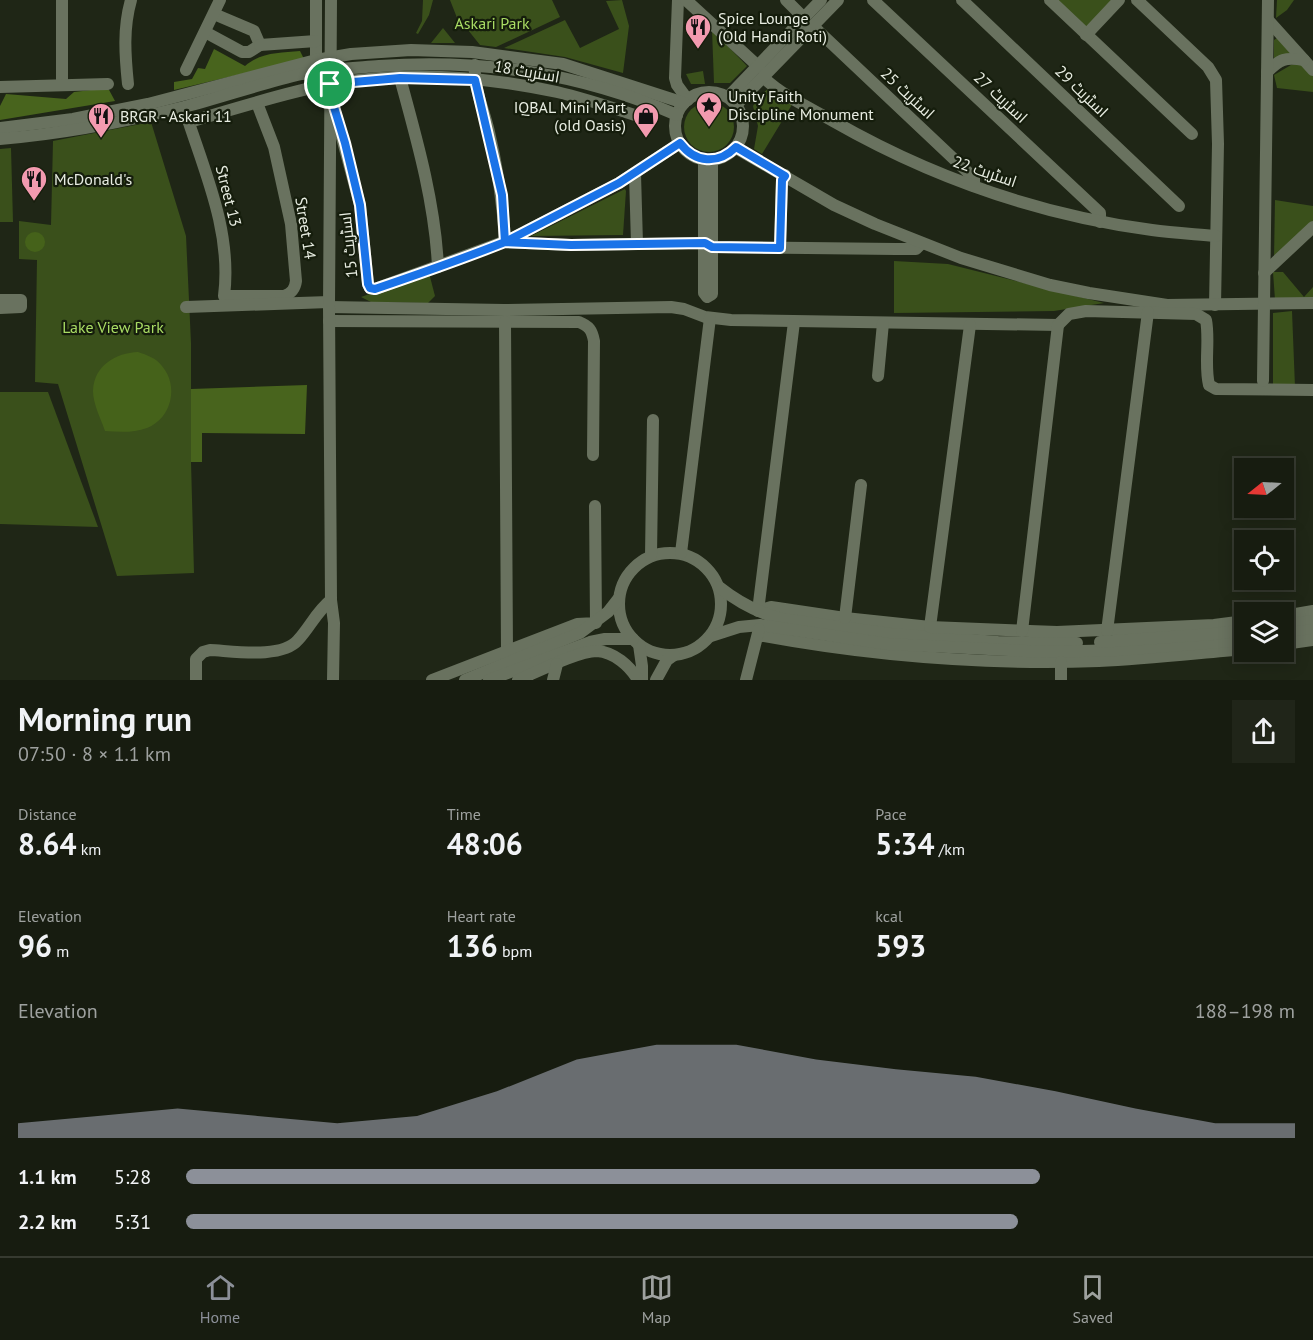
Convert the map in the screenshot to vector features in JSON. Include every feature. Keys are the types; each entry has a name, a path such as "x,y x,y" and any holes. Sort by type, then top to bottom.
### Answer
{"street":[{"path":"62,0 62,86"},
{"path":"128,84 124,47 126,16 131,0"},
{"path":"186,70 220,0"},
{"path":"316,0 316,66"},
{"path":"331,0 329,321 333,680"},
{"path":"678,0 675,78 686,101"},
{"name":"اسٹریٹ 22","path":"686,0 761,72 799,102 866,140 918,165 1037,206 1100,222 1216,236"},
{"name":"اسٹریٹ 25","path":"786,0 974,178 974,186"},
{"path":"808,22 821,0"},
{"path":"732,101 808,22 838,0"},
{"name":"اسٹریٹ 27","path":"873,0 1100,213 1100,222"},
{"name":"اسٹریٹ 29","path":"962,0 1179,206"},
{"path":"1050,0 1191,134"},
{"path":"1086,34 1119,0"},
{"path":"1137,0 1213,72 1216,80 1215,305"},
{"path":"1263,381 1268,0"},
{"path":"214,14 254,31 260,45"},
{"path":"1268,20 1313,70"},
{"path":"205,32 242,52 249,52 260,45 316,41"},
{"path":"0,139 83,128 184,107 303,74 331,57 411,50 472,52 563,64 686,101"},
{"path":"1267,72 1281,60 1289,58 1304,60"},
{"path":"0,128 73,119 137,107 316,66 330,70 393,65 475,65 550,74 640,99 677,115"},
{"path":"475,65 475,80 502,195 505,242"},
{"path":"400,78 424,173 437,243 438,267 505,242 635,174 680,143"},
{"name":"اسٹریٹ 18","path":"189,122 257,103 400,78 475,80 517,84 559,93 644,118"},
{"path":"0,87 108,84"},
{"name":"اسٹریٹ 15","path":"330,89 360,205 370,288 375,289 438,267"},
{"path":"707,92 718,93 732,101 741,113 743,131 736,147 725,156 708,160 691,154 680,143 675,129 677,115 686,101 697,94 707,92"},
{"name":"Street 14","path":"224,296 284,296 290,294 295,288 291,224 274,147 257,103"},
{"name":"Street 13","path":"184,107 210,182 219,218 225,261 224,296"},
{"path":"736,147 834,205 921,244 1050,285 1167,305 1313,303"},
{"path":"708,160 709,245"},
{"path":"635,174 637,244"},
{"path":"780,248 782,180 785,176"},
{"path":"1264,273 1313,227"},
{"path":"505,242 571,245 916,249 920,248 921,244"},
{"path":"0,300 21,300 21,307 0,308"},
{"path":"186,307 329,305 504,310 671,307 710,318 794,322 1058,325"},
{"path":"1022,631 1058,325 1064,317 1075,311 1196,314 1206,320 1209,385 1216,389 1313,390"},
{"path":"1107,631 1148,312"},
{"path":"681,553 710,318"},
{"path":"329,321 579,322 591,329 594,341 593,454"},
{"path":"505,322 507,651"},
{"path":"758,611 794,322"},
{"path":"878,376 883,323"},
{"path":"930,627 970,325"},
{"path":"651,556 654,420"},
{"path":"845,618 861,484"},
{"path":"595,506 596,623"},
{"path":"465,680 580,633 596,623 619,598 626,577 641,561 660,553 681,553 704,565 713,575 719,587 722,608 711,636"},
{"path":"719,587 735,599 758,611 782,619 846,628 998,642 1062,644 1110,642 1234,631"},
{"path":"619,598 624,627 636,642 642,666 640,680"},
{"path":"196,680 196,659 203,652 210,650 283,651 296,642 331,600"},
{"path":"758,611 771,607 930,627 1057,633 1234,622"},
{"path":"1294,614 1313,611"},
{"path":"1294,624 1313,621"},
{"path":"432,680 577,624 596,623"},
{"path":"489,680 575,646 605,639 636,642 662,655 674,655 694,649 711,636 738,627 888,644 986,651 1118,650 1234,641"},
{"path":"759,630 849,650 931,658 1061,662 1122,660 1234,650"},
{"path":"746,680 759,630"},
{"path":"1294,633 1313,630"},
{"path":"1294,643 1313,640"},
{"path":"518,680 589,652 599,651 619,659 640,680"},
{"path":"656,680 667,660 674,655"},
{"path":"1060,680 1061,662"},
{"path":"553,680 557,664"}],"green space":[{"path":"423,0 433,0 429,15 418,34 416,33 422,21"},
{"name":"Askari Park","path":"450,0 552,0 560,17 496,47 480,45 468,30 461,28"},
{"path":"622,0 629,26 623,73 565,57 504,48 565,20 580,48 619,29 606,1"},
{"path":"1057,0 1113,0 1086,28"},
{"path":"1277,0 1294,0 1287,10 1276,18"},
{"path":"443,28 455,43 431,43"},
{"path":"712,30 747,66 730,83 714,83"},
{"path":"1277,38 1292,55 1274,61 1274,40"},
{"path":"1300,64 1313,76 1313,92 1277,88 1274,75 1291,65"},
{"path":"703,71 705,84 691,84 686,74"},
{"path":"768,89 793,103 762,154 754,149 758,126 753,106 759,96"},
{"path":"709,102 727,109 734,127 727,145 709,152 691,145 684,127 691,109"},
{"name":"Lake View Park","path":"151,122 186,236 191,343 194,573 117,576 58,384 35,382 37,260 19,259 19,221 51,225 53,141"},
{"path":"11,148 13,222 0,222 0,149"},
{"path":"625,189 623,235 531,236"},
{"path":"1275,200 1313,206 1313,222 1274,259"},
{"path":"894,261 948,264 1104,303 1054,311 894,313"},
{"path":"1273,272 1283,272 1304,297 1313,287 1313,300 1275,300"},
{"path":"429,273 435,296 428,303 371,302 361,297"},
{"path":"1292,311 1295,387 1273,387 1273,313"},
{"path":"0,392 48,392 98,527 0,524"}],"shaded area":[{"path":"214,49 245,66 258,58 278,53 300,51 304,59 174,90 174,82 192,79 198,68 205,69"},
{"path":"108,88 115,101 0,120 0,106 6,94 66,99 74,92"},
{"path":"31,232 39,232 45,238 45,246 39,252 31,252 25,246 25,238"},
{"path":"138,352 157,361 167,374 171,392 167,409 156,423 142,430 105,431 93,396 97,374 114,358"},
{"path":"307,385 305,434 202,433 202,462 191,462 191,389"}],"place":[{"name":"Spice Lounge (Old Handi Roti)","path":"698,50"},
{"name":"Unity Faith Discipline Monument","path":"709,128"},
{"name":"BRGR - Askari 11","path":"101,139"},
{"name":"IQBAL Mini Mart (old Oasis)","path":"646,139"},
{"name":"McDonald's","path":"34,202"}],"route":[{"path":"330,84 330,94 360,205 370,288 375,289 505,242 604,192 680,143 697,158 708,160 719,159 736,147 785,176 782,180 780,248 712,247 705,243 571,245 505,242 502,195 475,80 435,77 330,84"}]}
